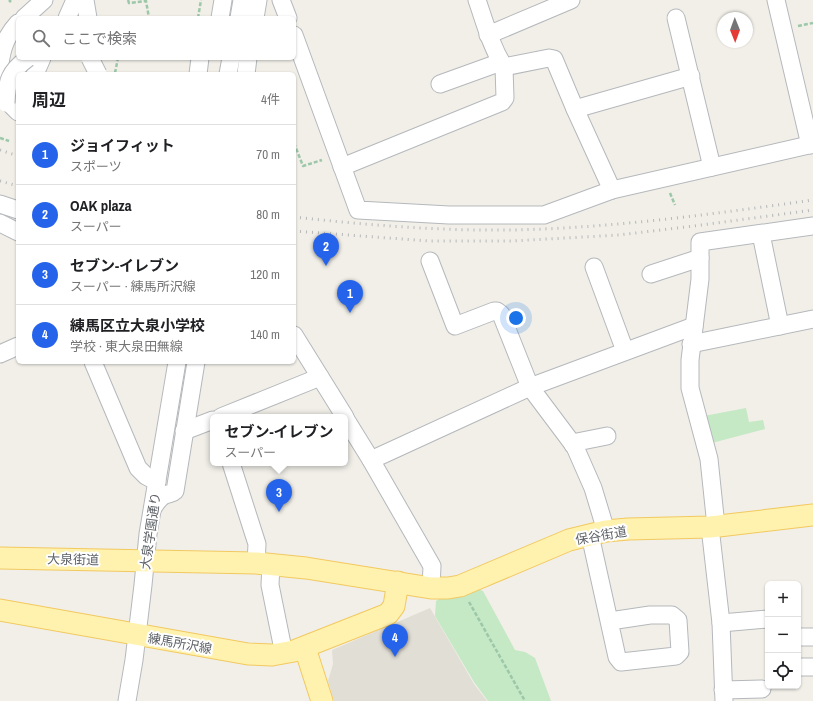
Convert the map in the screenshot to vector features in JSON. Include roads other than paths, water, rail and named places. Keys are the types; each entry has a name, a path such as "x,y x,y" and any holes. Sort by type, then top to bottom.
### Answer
{"main road":[{"name":"保谷街道","path":"398,582 430,588 460,586 569,540 598,533 628,529 713,527 813,516"},
{"name":"大泉街道","path":"0,558 146,561"},
{"path":"146,561 264,564 306,568 398,582"},
{"name":"練馬所沢線","path":"0,610 248,654 284,654 305,648 388,614 394,606 398,582"},
{"path":"305,648 322,701"}],"street":[{"path":"69,16 75,0"},
{"path":"85,0 88,16"},
{"path":"220,16 223,0"},
{"path":"239,16 242,0"},
{"path":"255,16 258,0"},
{"path":"281,0 287,16"},
{"path":"340,161 502,102 505,98 503,64 488,35 477,0"},
{"path":"488,35 571,0"},
{"path":"296,40 358,210 448,215 544,215 612,190 812,144 776,0"},
{"path":"0,32 4,25 24,8"},
{"path":"676,18 712,167"},
{"path":"0,64 5,42 10,31 16,26"},
{"path":"440,84 503,64 554,59 575,110 612,190"},
{"path":"4,95 9,77 25,60"},
{"path":"36,72 41,60"},
{"path":"91,60 97,72"},
{"path":"93,72 94,60"},
{"path":"198,72 200,60"},
{"path":"228,72 231,60"},
{"path":"246,72 248,60"},
{"path":"575,110 691,76"},
{"path":"0,204 16,209"},
{"path":"0,223 16,231"},
{"path":"762,689 724,696 721,623 709,459 690,388 691,344 700,280 700,242 813,226"},
{"path":"761,234 780,326"},
{"path":"651,274 700,258"},
{"path":"430,261 455,326 494,311 501,314 530,387 573,445 593,488 610,621"},
{"path":"594,267 625,351"},
{"path":"691,344 813,319"},
{"path":"371,460 530,387 694,326"},
{"path":"296,338 343,414"},
{"path":"0,354 16,347"},
{"path":"94,364 138,468 146,476 157,482"},
{"name":"大泉学園通り","path":"127,701 137,635 148,534 177,364"},
{"path":"153,508 156,501 165,495 173,493 175,490 196,364"},
{"path":"228,414 320,377"},
{"path":"184,431 210,421"},
{"path":"348,422 432,566 430,588"},
{"path":"573,445 577,442 607,436"},
{"path":"232,466 270,585 284,654"},
{"path":"721,623 765,619"},
{"path":"801,667 813,667"}],"railway":[{"path":"0,150 16,155"},
{"path":"0,181 16,185"},
{"path":"296,217 348,223 457,230 550,229 700,215 813,200"},
{"path":"296,231 429,241 512,241 619,235 813,210"}],"place":[{"name":"OAK plaza","path":"326,266"},
{"name":"ジョイフィット","path":"350,313"},
{"name":"セブン-イレブン","path":"279,512"},
{"name":"練馬区立大泉小学校","path":"395,657"}]}
